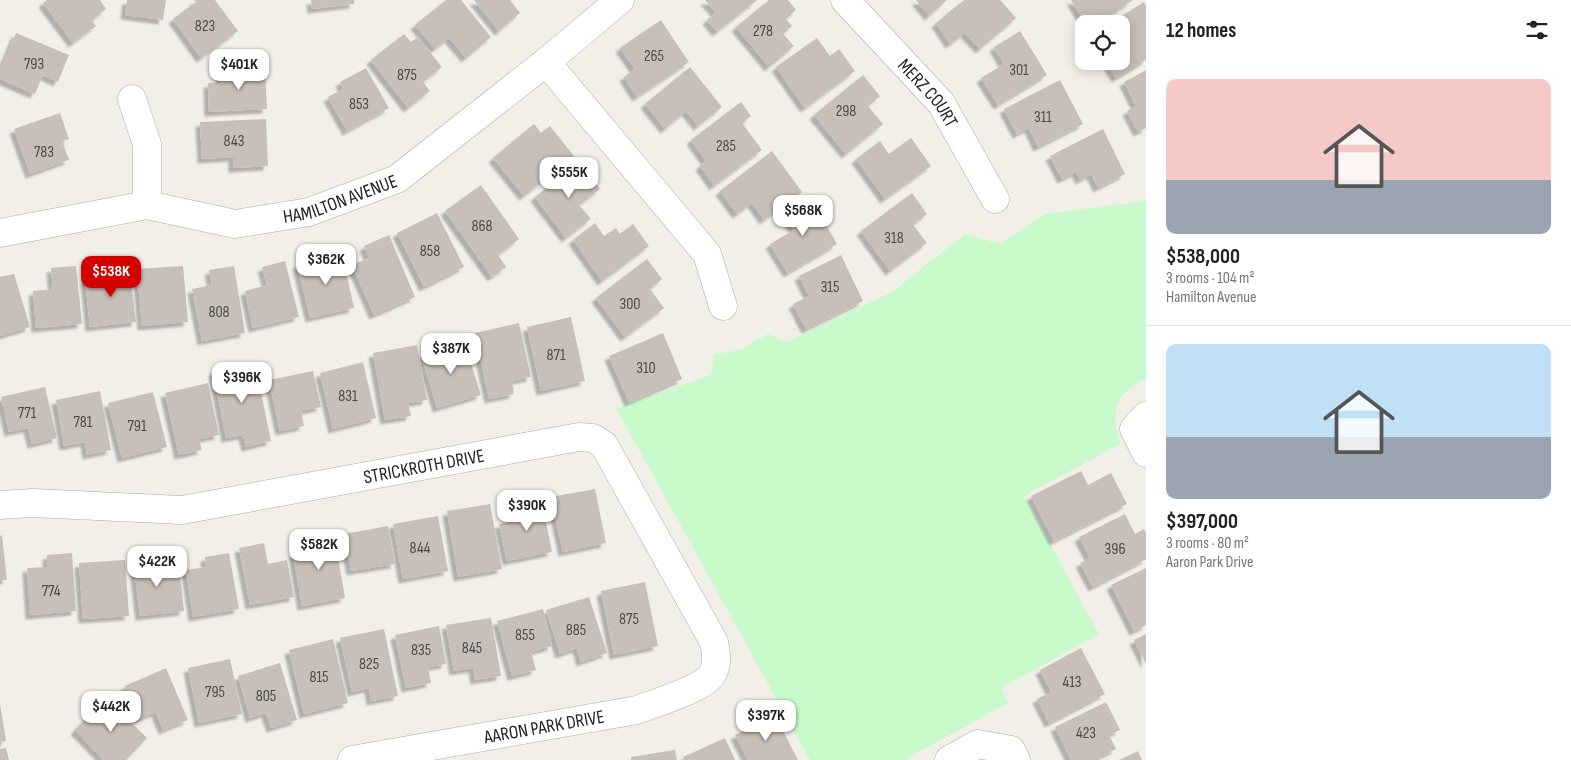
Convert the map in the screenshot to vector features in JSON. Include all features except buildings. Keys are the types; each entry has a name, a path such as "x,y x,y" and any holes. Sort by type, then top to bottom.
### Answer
{"street":[{"name":"HAMILTON AVENUE","path":"0,233 146,204 235,224 309,212 397,179 546,62 620,0"},
{"name":"MERZ COURT","path":"845,0 941,103 995,199"},
{"path":"546,62 707,254 723,306"},
{"path":"132,99 148,144 146,204"},
{"path":"1144,418 1134,429 1146,453"},
{"name":"STRICKROTH DRIVE","path":"0,505 33,503 182,510 580,437 593,438 604,446 714,642 717,658"},
{"name":"AARON PARK DRIVE","path":"352,760 637,710 678,695 710,676 717,658"},
{"path":"949,760 978,744 1010,750 1016,760"}],"green space":[{"path":"1146,201 1146,378 1127,391 1117,405 1115,421 1120,444 1024,496 1099,634 1001,688 1008,703 904,760 810,760 616,408 711,375 714,355 742,349 768,334 787,342 892,292 965,234 1000,244 1045,214"}]}
